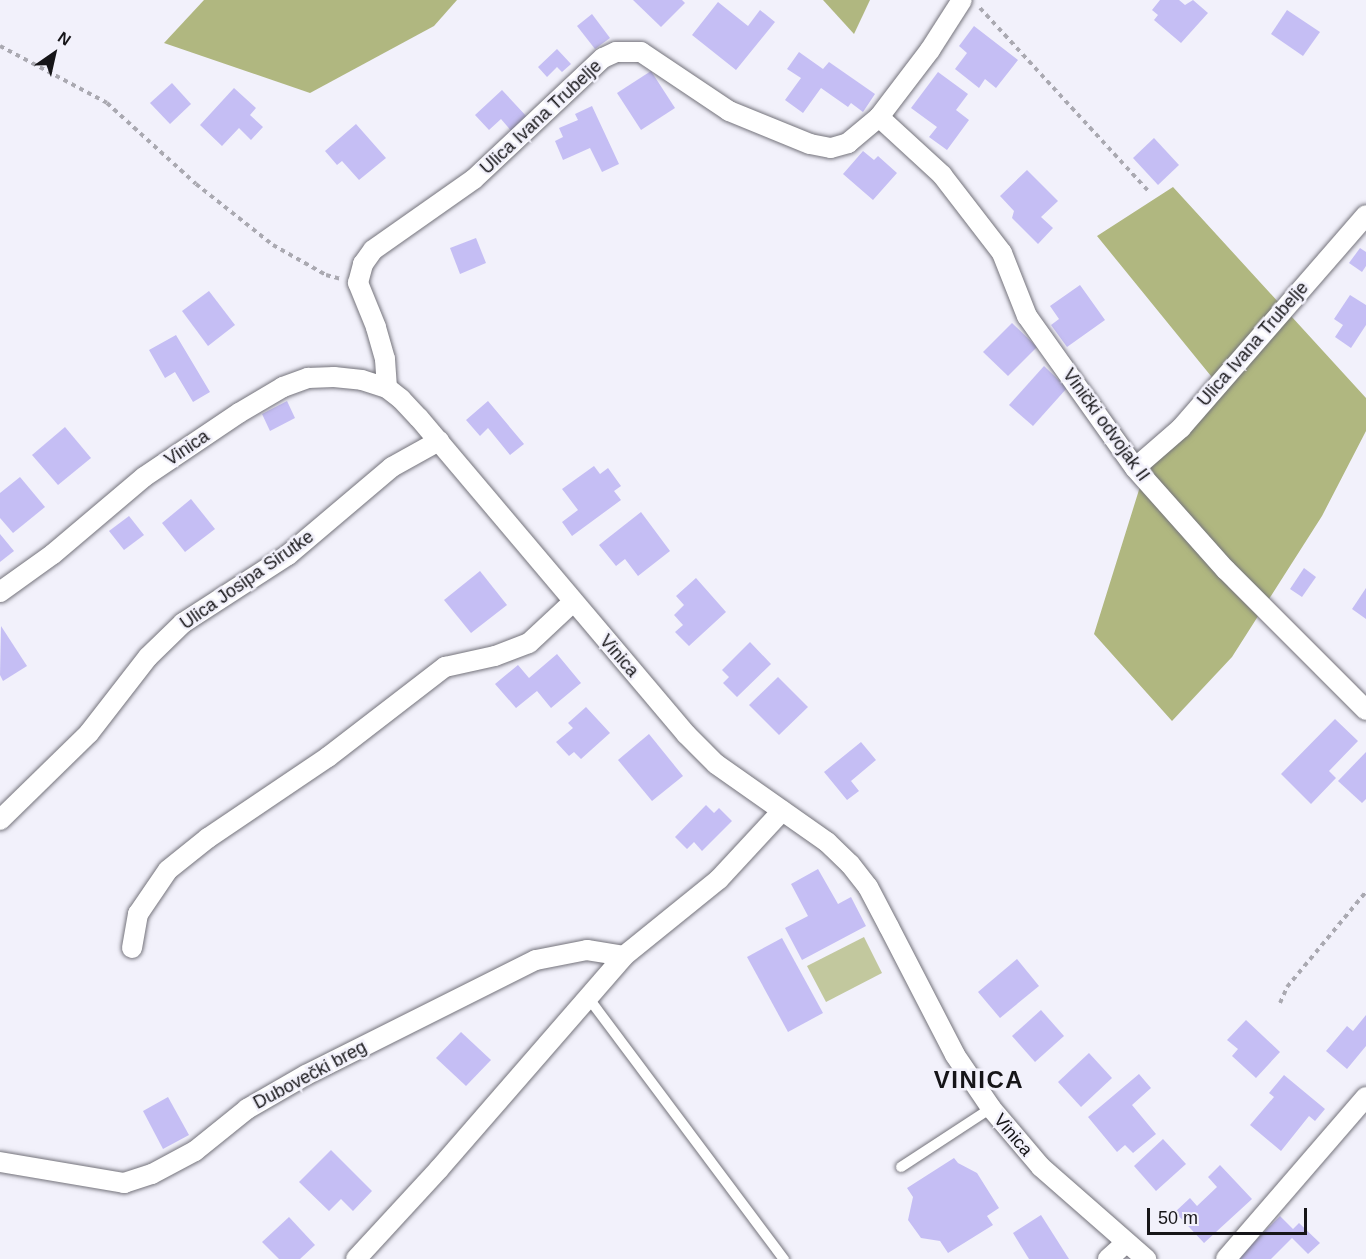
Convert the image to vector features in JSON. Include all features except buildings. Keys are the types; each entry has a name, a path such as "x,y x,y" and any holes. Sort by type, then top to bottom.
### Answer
{"street":[{"name":"Ulica Ivana Trubelje","path":"358,283 363,264 373,250 474,179 603,58 616,52 641,52 654,58 704,97 729,111 810,144 831,148 848,143 879,117 930,50 971,4"},
{"name":"Vinički odvojak II","path":"879,117 942,175 1002,253 1027,316 1136,468 1234,578 1366,710"},
{"name":"Ulica Ivana Trubelje","path":"1136,468 1181,428 1366,215"},
{"path":"358,283 376,327 385,359 387,388"},
{"name":"Vinica","path":"0,592 53,554 144,477 239,413 283,387 308,378 334,377 362,380 387,388 401,399 439,441 686,734 716,764 827,842 850,864 867,888 934,1018 990,1108 1041,1167 1146,1259"},
{"name":"Ulica Josipa Sirutke","path":"0,820 89,733 148,657 183,623 288,555 392,467 439,441"},
{"path":"132,948 138,914 168,870 208,838 328,757 446,667 495,656 529,643 573,602"},
{"path":"356,1259 439,1169 624,956 719,879 782,811"},
{"name":"Dubovečki breg","path":"0,1162 124,1183 152,1174 195,1151 247,1109 306,1075 536,960 587,950 624,956"},
{"path":"1226,1259 1366,1097"},
{"path":"1108,1259 1126,1242"}],"lane":[{"path":"587,996 784,1259"},
{"path":"901,1167 990,1108"}],"path":[{"path":"971,4 1150,192"},
{"path":"0,46 107,104 151,144 273,245 326,275 358,283"},
{"path":"1280,1003 1287,987 1366,892"}],"green space":[{"path":"204,0 457,0 434,26 310,93 164,43"},
{"path":"823,0 870,0 854,34"},
{"path":"1173,187 1366,398 1366,431 1322,516 1232,657 1172,721 1094,634 1153,445 1215,381 1097,236"},
{"path":"864,937 882,973 826,1002 807,966"}],"district":[{"name":"VINICA","path":"979,1080"}]}
